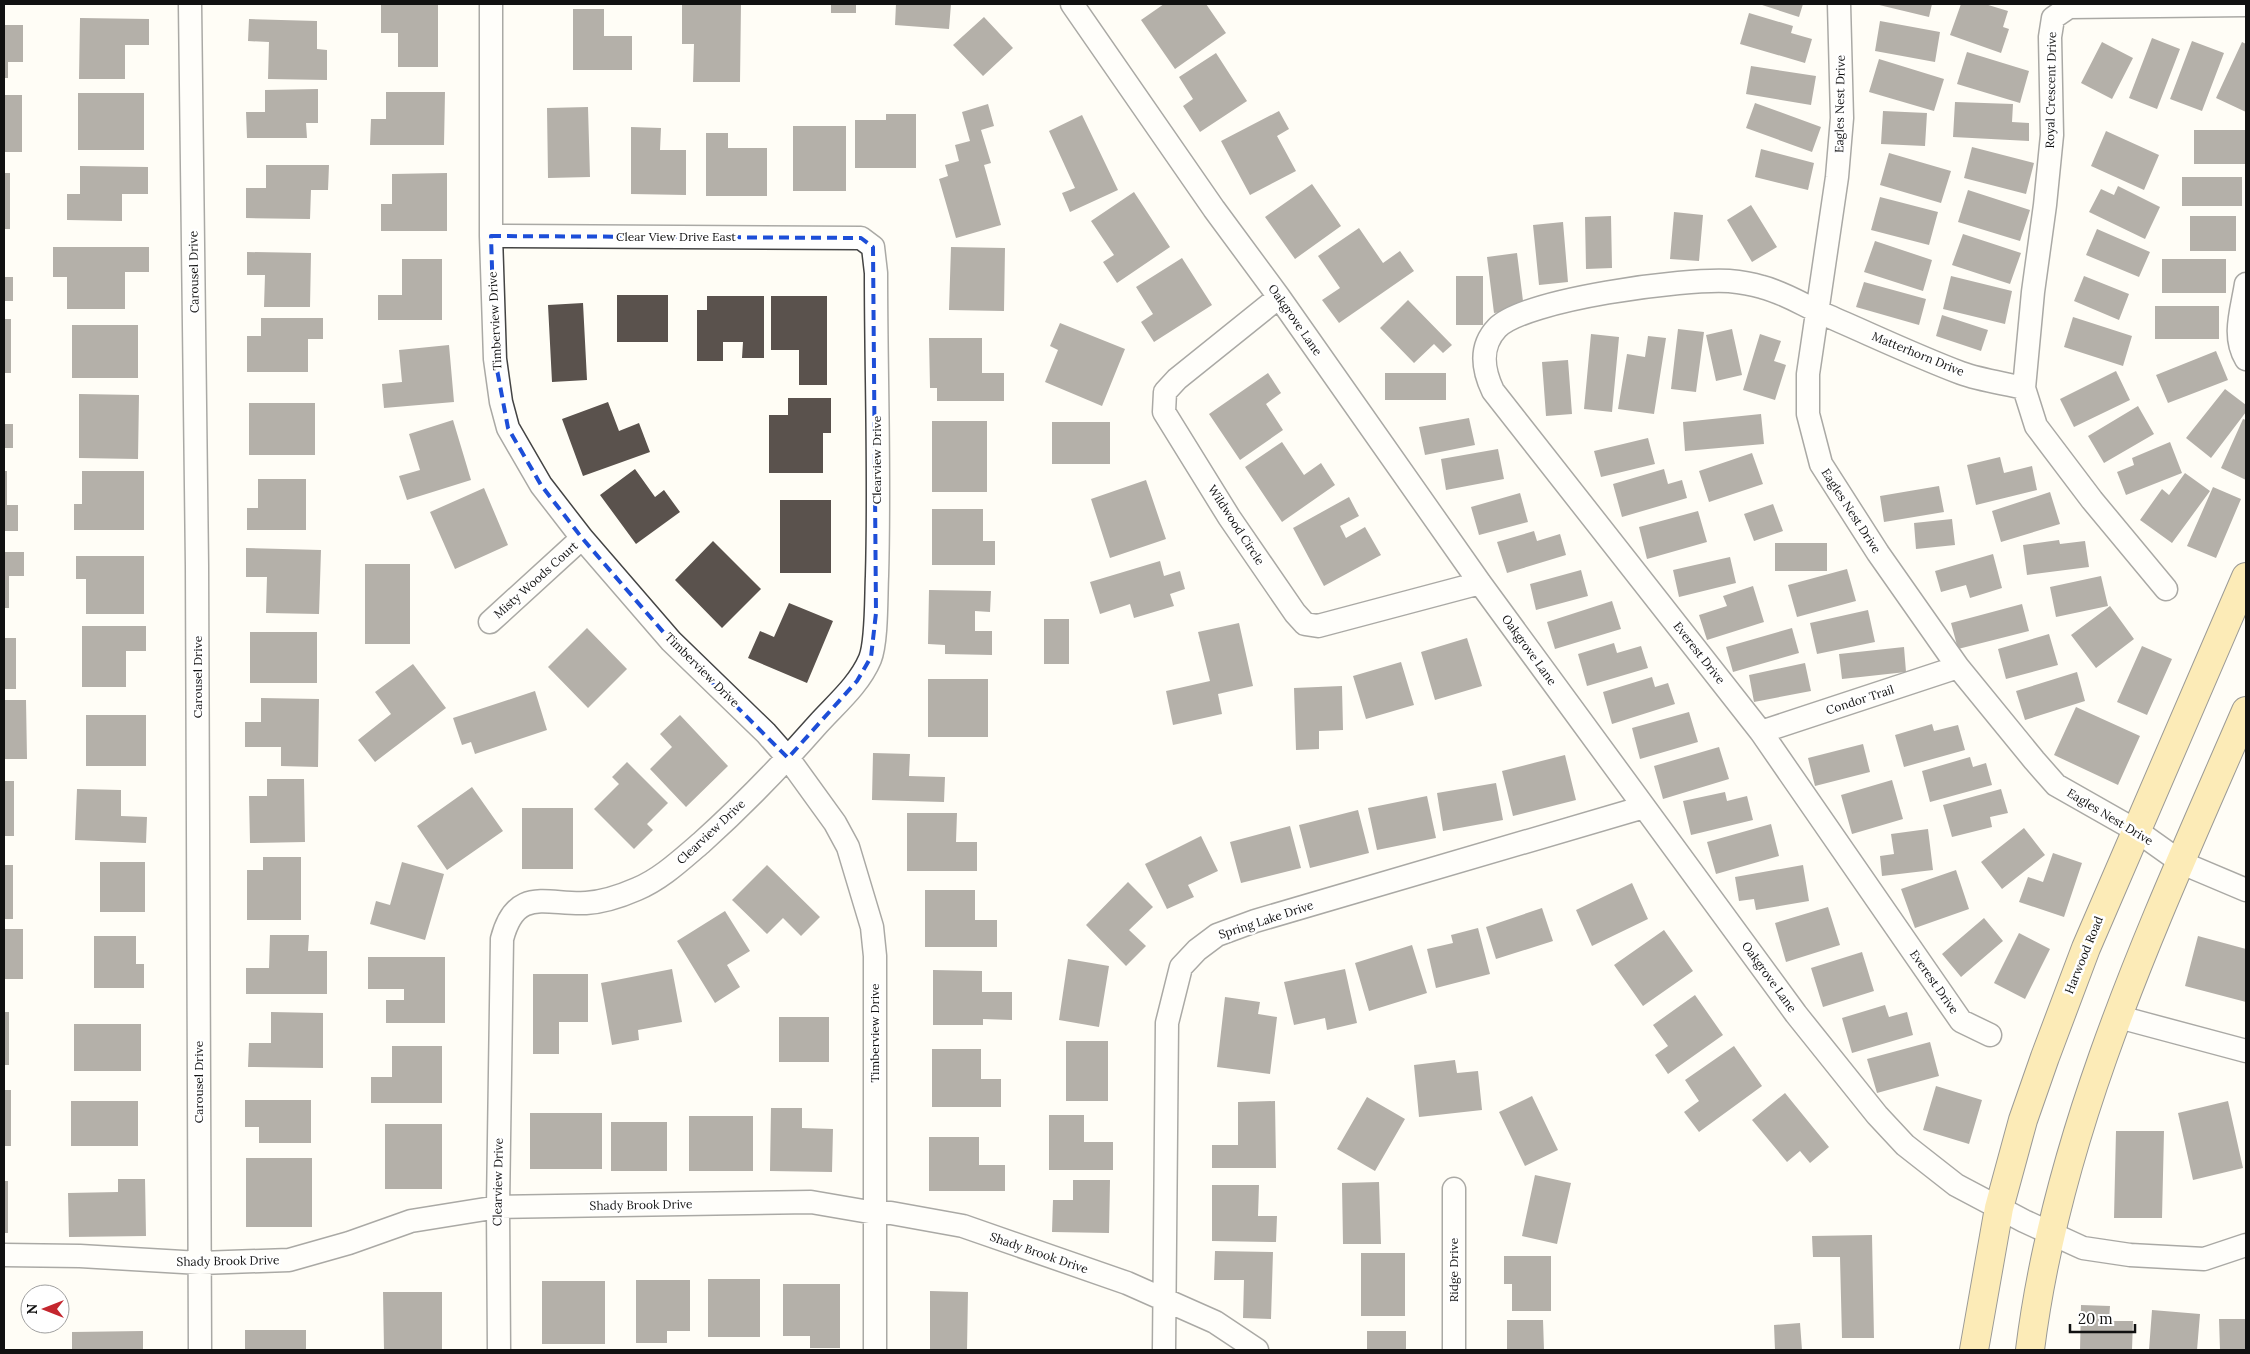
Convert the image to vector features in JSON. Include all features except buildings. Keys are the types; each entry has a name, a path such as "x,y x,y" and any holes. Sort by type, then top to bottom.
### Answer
{"main road":[{"name":"Harwood Road","path":"1974,1350 1999,1208 2023,1120 2045,1057 2086,948 2246,577"},
{"path":"2030,1350 2050,1232 2077,1134 2136,971 2244,721"}],"street":[{"name":"Carousel Drive","path":"190,4 197,566 200,1350"},
{"name":"Timberview Drive","path":"491,4 491,236 495,359 501,402 508,428 541,485 582,538 671,641 766,733 788,758 835,823 848,847 872,927 875,956 875,1350"},
{"name":"Oakgrove Lane","path":"1072,4 1214,209 1279,297 1480,583 1796,1014 1877,1115 1905,1145 1956,1185 2083,1248 2130,1255 2204,1259 2246,1245"},
{"name":"Eagles Nest Drive","path":"1839,4 1842,118 1837,177 1808,374 1808,414 1821,464 1878,553 1958,667 2056,784 2137,831 2182,863 2246,890"},
{"name":"Royal Crescent Drive","path":"2024,388 2033,292 2052,135 2050,37 2053,18 2069,7 2246,6"},
{"name":"Clear View Drive East","path":"491,236 861,238"},
{"name":"Clearview Drive","path":"499,1350 498,1207 502,939 507,920 527,903 548,900 586,903 613,898 639,889 671,869 726,821 788,758 858,681 870,657 876,613 878,546 876,273 873,247 861,238"},
{"name":"Matterhorn Drive","path":"1574,298 1663,285 1728,281 1763,287 1783,294 1816,311 1962,374 2024,388"},
{"path":"2246,284 2238,329 2239,348 2246,360"},
{"name":"Wildwood Circle","path":"1279,297 1177,379 1165,392 1164,412 1229,517 1295,613 1305,624 1318,626 1480,583"},
{"name":"Everest Drive","path":"1574,298 1509,318 1488,339 1484,358 1484,372 1492,391 1762,732 1961,1021 1990,1035"},
{"path":"2024,388 2036,426 2092,500 2166,589"},
{"name":"Misty Woods Court","path":"490,622 582,538"},
{"name":"Condor Trail","path":"1762,732 1958,667"},
{"name":"Spring Lake Drive","path":"1164,1350 1167,1023 1181,967 1186,961 1217,935 1255,921 1644,807"},
{"path":"2119,1017 2246,1052"},
{"name":"Ridge Drive","path":"1454,1189 1454,1350"},
{"name":"Shady Brook Drive","path":"4,1255 80,1256 200,1264 289,1260 349,1243 411,1222 498,1207 811,1202 875,1213 891,1213 962,1226 1127,1282 1215,1322 1257,1350"}],"highlighted area":[{"path":"491,236 861,238 873,247 876,613 871,657 857,681 788,758 671,641 582,538 541,485 508,428 495,359"}]}
